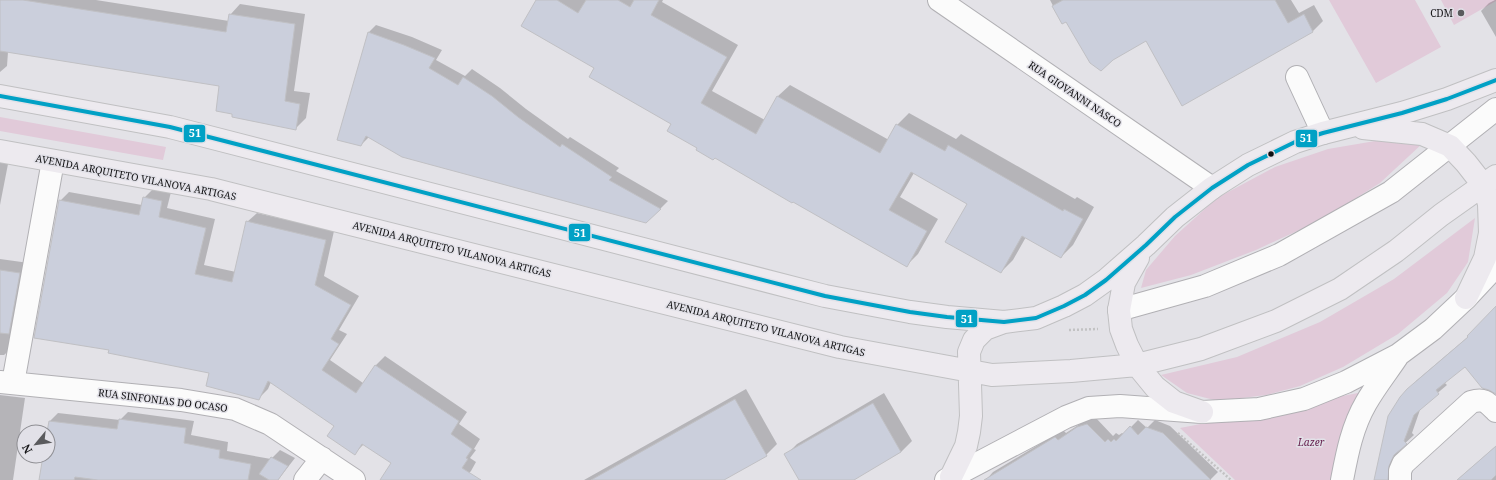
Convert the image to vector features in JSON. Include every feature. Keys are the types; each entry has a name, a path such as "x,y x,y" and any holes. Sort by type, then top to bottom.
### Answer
{"main road":[{"path":"0,96 170,126 826,296 910,312 1004,322 1036,318 1085,295 1106,280 1146,245 1174,217 1212,188 1254,162 1295,142 1323,133 1402,113 1447,99 1496,80"},
{"path":"1350,126 1422,134 1450,146 1466,163 1490,181 1490,233 1485,258 1466,298"},
{"name":"AVENIDA ARQUITETO VILANOVA ARTIGAS","path":"0,151 211,188 840,347 992,374 1071,372 1137,365 1201,349 1276,321 1340,289 1396,252 1441,215 1490,181"},
{"path":"1146,245 1124,283 1119,310 1121,328 1137,365 1155,387 1174,402 1202,412"},
{"path":"950,479 966,446 969,432 971,416 969,352 974,340 986,329 1004,322"}],"street":[{"name":"RUA GIOVANNI NASCO","path":"939,0 1212,188"},
{"path":"1297,77 1323,133"},
{"path":"1119,310 1205,286 1279,255 1391,192 1496,110"},
{"path":"7,382 53,161"},
{"path":"950,479 1066,417 1089,408 1120,406 1149,407 1202,412 1259,410 1304,399 1346,382 1398,355 1433,329 1466,298 1496,266"},
{"path":"1342,480 1347,452 1357,422 1366,404 1398,355"},
{"name":"RUA SINFONIAS DO OCASO","path":"7,382 181,400 235,409 270,424 354,480"},
{"path":"1400,480 1400,471 1403,464 1471,402 1479,399 1488,402 1496,411"},
{"path":"306,480 322,458"}],"path":[{"path":"1149,407 1232,480"}],"green space":[{"path":"1329,0 1415,0 1441,47 1376,83"},
{"name":"CDM","path":"1441,0 1496,0 1496,1 1454,25"},
{"path":"0,117 166,147 163,160 0,131"},
{"path":"1381,140 1423,143 1380,183 1321,220 1256,250 1191,275 1141,288 1146,270 1175,236 1217,198 1275,167 1328,149"},
{"path":"1475,218 1468,262 1447,293 1398,334 1343,367 1300,386 1266,395 1218,401 1187,393 1161,375 1237,357 1320,322 1394,279"},
{"name":"Lazer","path":"1363,392 1342,480 1235,480 1180,428"}],"building":[{"path":"0,0 23,0 226,32 229,14 295,24 285,101 300,104 296,130 232,117 232,114 216,111 219,86 0,51"},
{"path":"536,0 557,0 578,13 586,0 618,0 630,7 634,0 659,0 651,15 727,57 701,103 756,134 777,96 880,153 896,124 945,151 948,145 1063,211 1064,209 1083,219 1061,258 1022,236 1001,273 945,242 967,204 911,172 889,210 927,231 907,267 715,158 713,160 696,150 697,148 667,131 671,124 589,77 594,68 521,26"},
{"path":"1063,0 1275,0 1288,23 1304,14 1313,32 1182,106 1146,41 1113,60 1101,71 1090,63 1066,22 1062,24 1052,6"},
{"path":"368,32 435,58 429,68 458,85 463,77 492,96 560,147 562,144 612,177 609,180 661,209 646,223 402,157 366,136 361,146 337,140"},
{"path":"143,197 162,201 159,217 206,228 195,274 232,282 246,221 326,240 315,285 351,305 331,339 339,344 322,370 356,393 375,365 459,421 451,434 472,449 462,468 481,480 380,480 391,463 362,444 355,455 327,436 334,426 268,381 259,400 206,386 209,373 108,353 109,350 34,338 59,200 139,215"},
{"path":"0,270 20,273 9,334 0,333"},
{"path":"1496,306 1496,394 1482,388 1465,367 1436,390 1439,394 1414,415 1404,441 1407,444 1394,455 1389,466 1388,480 1374,480 1388,416 1400,397 1407,389 1468,337 1467,336"},
{"path":"735,399 767,456 724,480 591,480"},
{"path":"873,403 901,452 854,480 799,480 784,454"},
{"path":"119,419 186,428 184,443 220,450 219,458 251,464 248,480 98,480 75,477 74,480 39,480 42,464 56,464 56,424 48,424 49,421 117,429"},
{"path":"1087,424 1105,442 1108,439 1111,442 1114,439 1116,441 1130,426 1138,435 1146,427 1163,433 1211,480 984,480 1055,437 1058,440 1077,427"},
{"path":"1496,446 1496,475 1491,480 1457,480"},
{"path":"271,457 288,466 278,480 269,480 259,474"}],"transit line":[{"name":"51","path":"0,96 170,127 825,296 910,312 1004,322 1036,318 1085,295 1106,280 1175,217 1212,188 1248,165 1295,142 1323,133 1402,113 1447,99 1496,80"}],"place":[{"name":"CDM","path":"1461,13"}]}
